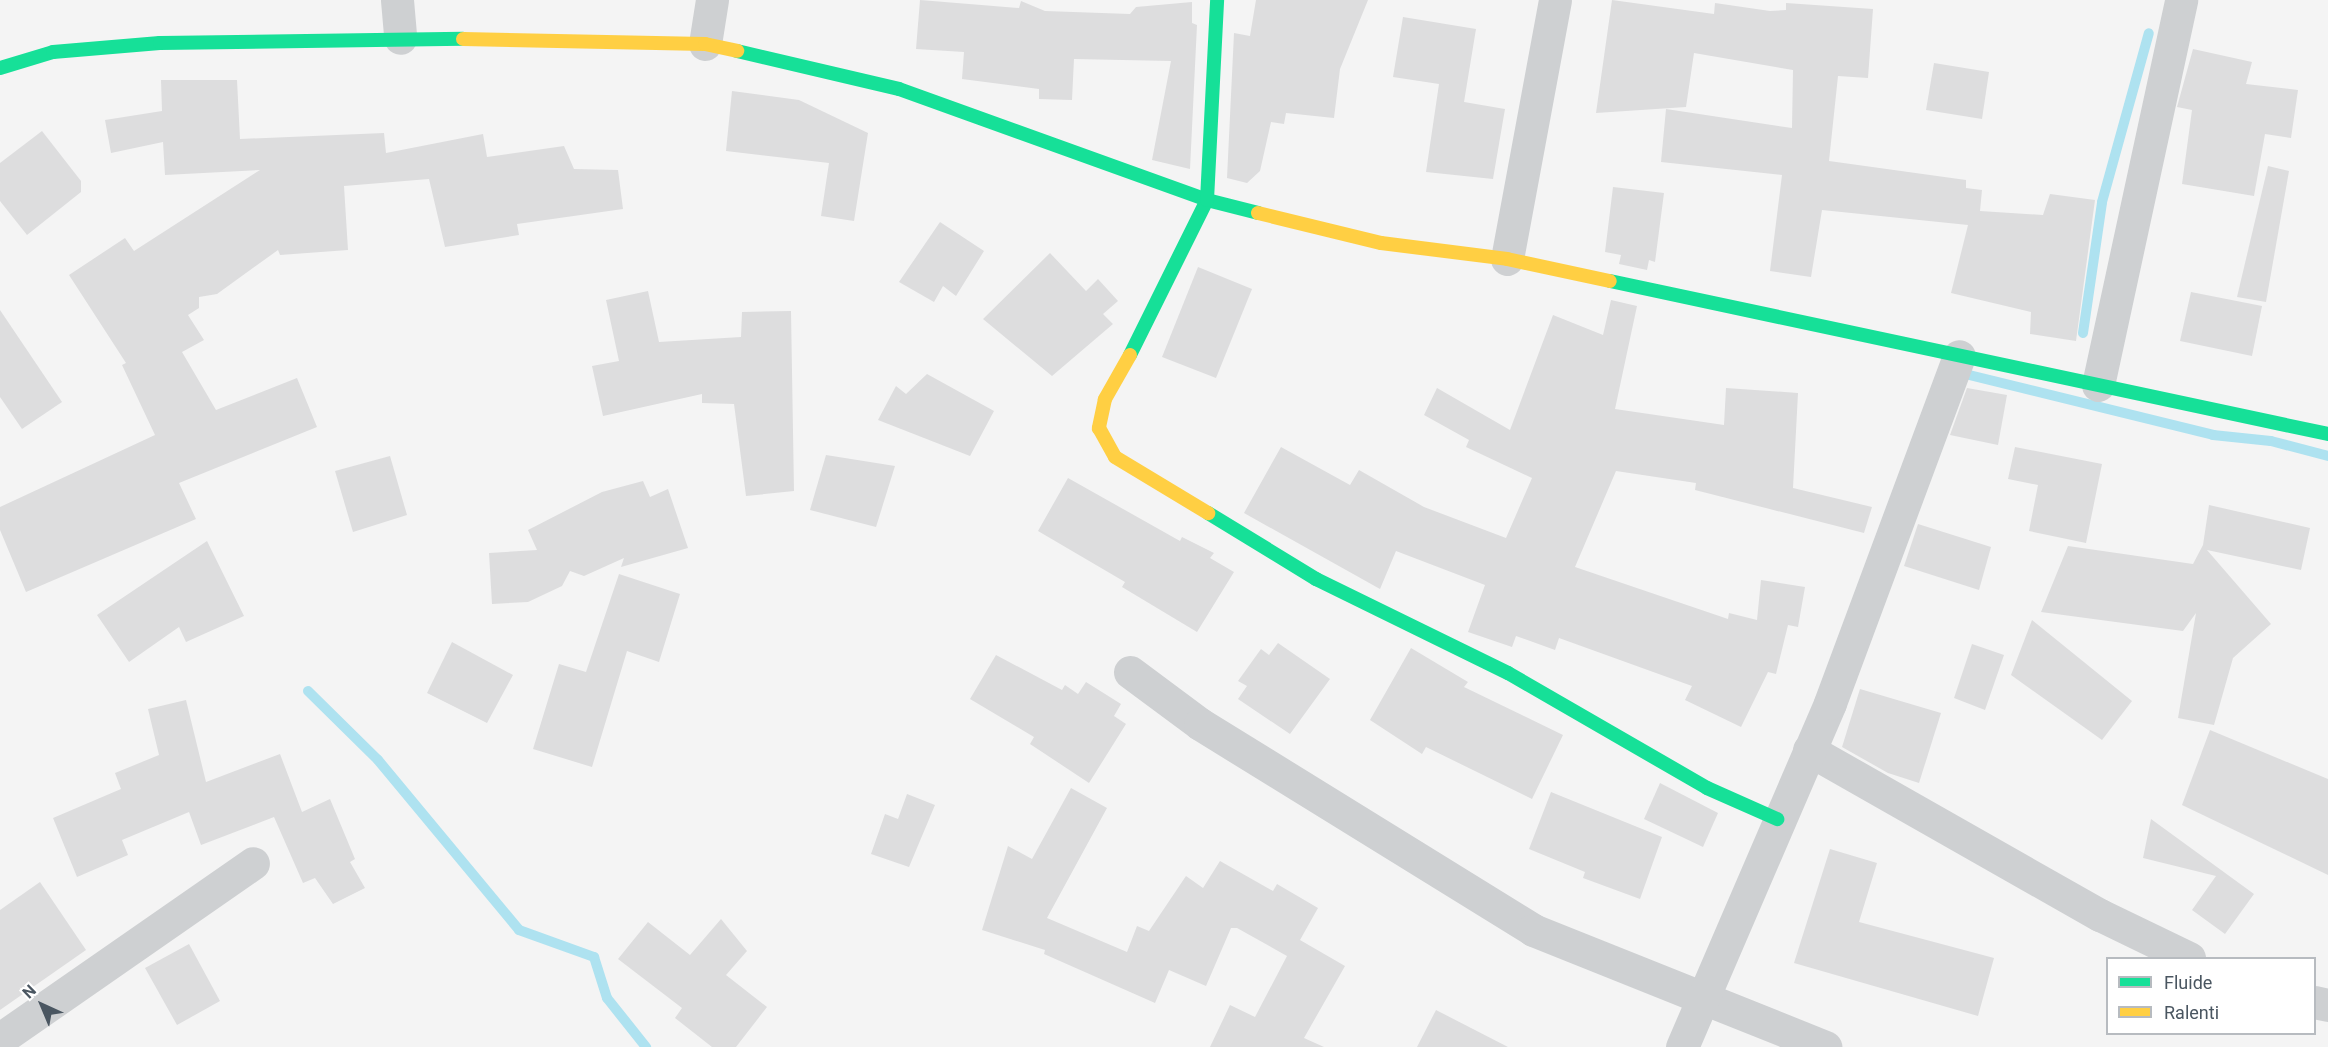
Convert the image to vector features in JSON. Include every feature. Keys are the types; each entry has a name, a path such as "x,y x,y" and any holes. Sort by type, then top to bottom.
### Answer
{"street":[{"path":"397,0 400,38"},
{"path":"705,44 712,0"},
{"path":"1217,0 1207,200 1159,304 1105,399 1099,428 1115,457 1316,579 1508,673 1707,788 1777,819"},
{"path":"1507,259 1555,0"},
{"path":"2098,385 2181,0"},
{"path":"0,68 53,52 160,43 400,38 705,44 899,89 1207,200 1381,243 1507,259 2328,434"},
{"path":"1682,1047 1777,819 1809,750 1898,528 1959,356"},
{"path":"1130,672 1200,724 1454,885 1533,930 1702,1001 1826,1047"},
{"path":"1809,750 2100,915 2187,957"},
{"path":"0,1039 253,862"}],"building":[{"path":"920,0 1019,8 1021,1 1045,11 1130,14 1136,7 1192,2 1192,23 1197,25 1190,169 1152,160 1171,61 1074,59 1072,100 1039,99 1039,89 962,79 964,52 916,49"},
{"path":"1256,0 1368,0 1340,69 1334,118 1286,113 1284,124 1271,122 1260,171 1247,183 1227,178 1234,33 1250,36"},
{"path":"1612,0 1714,14 1715,3 1770,11 1786,10 1786,3 1873,9 1868,78 1838,76 1829,161 1966,180 1966,188 1982,190 1980,211 2043,215 2050,194 2095,200 2076,341 2030,334 2031,312 1951,293 1968,225 1822,210 1811,277 1770,271 1782,175 1661,162 1666,109 1792,128 1793,70 1694,53 1686,107 1596,113"},
{"path":"1403,17 1476,29 1464,102 1505,109 1493,179 1426,172 1439,84 1393,77"},
{"path":"2193,49 2252,62 2246,84 2298,90 2291,138 2265,134 2254,196 2182,184 2192,110 2177,107"},
{"path":"1934,63 1989,72 1982,119 1926,110"},
{"path":"161,80 237,80 240,139 384,133 386,153 483,134 487,157 564,146 574,169 618,170 623,209 517,224 519,235 445,247 429,179 344,186 348,250 280,255 278,250 217,294 199,297 199,308 188,315 204,340 182,352 216,410 297,378 317,427 179,483 196,519 26,592 0,530 0,507 155,435 122,365 126,363 69,275 125,238 134,251 260,170 165,175 163,142 111,153 105,120 162,111"},
{"path":"732,91 799,100 868,133 854,221 821,216 829,163 726,151"},
{"path":"42,131 81,181 81,192 27,235 0,201 0,163"},
{"path":"2268,166 2289,171 2266,302 2237,297"},
{"path":"1613,187 1664,193 1655,262 1649,260 1647,270 1619,264 1621,255 1605,252"},
{"path":"940,222 984,251 956,296 943,286 934,302 899,282"},
{"path":"1050,253 1086,291 1098,279 1118,301 1103,314 1113,324 1052,376 983,319"},
{"path":"1198,267 1252,289 1216,378 1162,357"},
{"path":"648,291 659,342 741,337 742,312 791,311 794,491 746,496 734,404 702,403 702,394 603,416 592,366 619,361 606,300"},
{"path":"2191,292 2262,306 2252,356 2180,341"},
{"path":"1611,300 1637,306 1615,409 1724,425 1726,388 1798,393 1793,488 1872,507 1864,533 1695,490 1696,483 1616,471 1575,567 1728,619 1729,613 1757,620 1761,580 1805,587 1798,627 1788,625 1776,674 1768,672 1741,727 1685,700 1692,686 1559,638 1555,650 1516,636 1512,647 1468,632 1485,585 1396,551 1380,589 1244,513 1281,447 1350,485 1359,470 1424,507 1506,538 1532,478 1466,447 1469,440 1424,415 1437,388 1510,430 1553,315 1603,335"},
{"path":"0,310 62,402 22,429 0,397"},
{"path":"927,374 994,411 970,456 878,420 896,386 906,394"},
{"path":"1967,388 2007,395 1998,445 1950,435"},
{"path":"2015,447 2102,464 2086,543 2029,531 2038,485 2008,479"},
{"path":"826,455 895,466 876,527 810,510"},
{"path":"390,456 407,515 353,532 335,471"},
{"path":"1068,478 1180,541 1182,537 1214,553 1210,558 1234,572 1197,632 1122,587 1125,582 1038,531"},
{"path":"643,481 650,497 668,489 688,548 621,567 624,558 584,576 570,571 562,586 528,602 492,604 489,553 537,550 528,530 602,492"},
{"path":"2209,505 2310,528 2301,570 2207,550 2271,624 2233,658 2214,725 2178,718 2196,613 2183,631 2041,612 2068,546 2193,564 2203,545"},
{"path":"1918,524 1991,547 1979,590 1904,566"},
{"path":"207,541 244,616 186,642 179,627 129,662 97,615"},
{"path":"619,574 680,594 659,662 627,651 592,767 533,749 559,664 586,672"},
{"path":"2032,620 2132,701 2102,740 2011,675"},
{"path":"452,642 513,675 487,723 427,693"},
{"path":"1278,643 1330,679 1290,734 1238,699 1247,686 1238,681 1261,649 1269,655"},
{"path":"1972,644 2004,655 1985,710 1954,698"},
{"path":"1411,648 1468,682 1464,687 1563,735 1532,799 1426,747 1422,754 1370,720"},
{"path":"996,655 1062,690 1065,685 1078,694 1086,682 1121,704 1114,716 1126,724 1089,783 1030,744 1034,737 970,699"},
{"path":"1860,689 1941,713 1919,783 1888,773 1842,747"},
{"path":"186,700 206,782 280,754 302,812 330,799 355,859 350,862 365,888 333,904 315,878 303,883 274,817 201,845 189,812 122,840 128,855 77,877 53,818 121,789 115,773 159,755 148,709"},
{"path":"2210,730 2328,779 2328,875 2182,805"},
{"path":"1660,783 1718,813 1703,847 1644,819"},
{"path":"1071,788 1107,808 1047,918 1127,952 1137,926 1149,931 1186,876 1203,888 1220,861 1273,891 1277,884 1318,908 1300,940 1345,966 1304,1038 1324,1047 1210,1047 1230,1005 1255,1017 1287,956 1237,928 1231,928 1206,986 1169,970 1155,1003 1044,954 1045,950 982,930 1008,846 1032,859"},
{"path":"1551,792 1662,837 1640,899 1583,878 1585,872 1529,849"},
{"path":"907,794 935,805 909,867 871,854 885,814 898,819"},
{"path":"2151,819 2254,894 2225,934 2192,910 2216,876 2143,858"},
{"path":"1830,849 1877,863 1859,922 1994,958 1978,1016 1794,963"},
{"path":"40,882 86,950 0,1010 0,910"},
{"path":"721,919 747,951 726,975 767,1007 736,1047 712,1047 675,1018 682,1008 618,959 648,922 690,955"},
{"path":"189,944 220,1001 177,1025 145,968"},
{"path":"1436,1010 1508,1047 1417,1047"}],"waterway":[{"path":"2083,333 2102,202 2149,33"},
{"path":"1957,372 2213,435 2271,441 2328,456"},
{"path":"308,691 378,760 519,930 594,957 607,998 646,1047"}],"traffic: fast":[{"path":"1130,355 1207,200 1217,0"},
{"path":"0,68 53,52 160,43 463,39"},
{"path":"737,51 899,89 1207,200 1258,213"},
{"path":"1610,281 2328,434"},
{"path":"1208,513 1316,579 1508,673 1707,788 1777,819"}],"traffic: slow":[{"path":"463,39 705,44 737,51"},
{"path":"1258,213 1381,243 1507,259 1610,281"},
{"path":"1130,355 1105,399 1099,428 1115,457 1208,513"}]}
